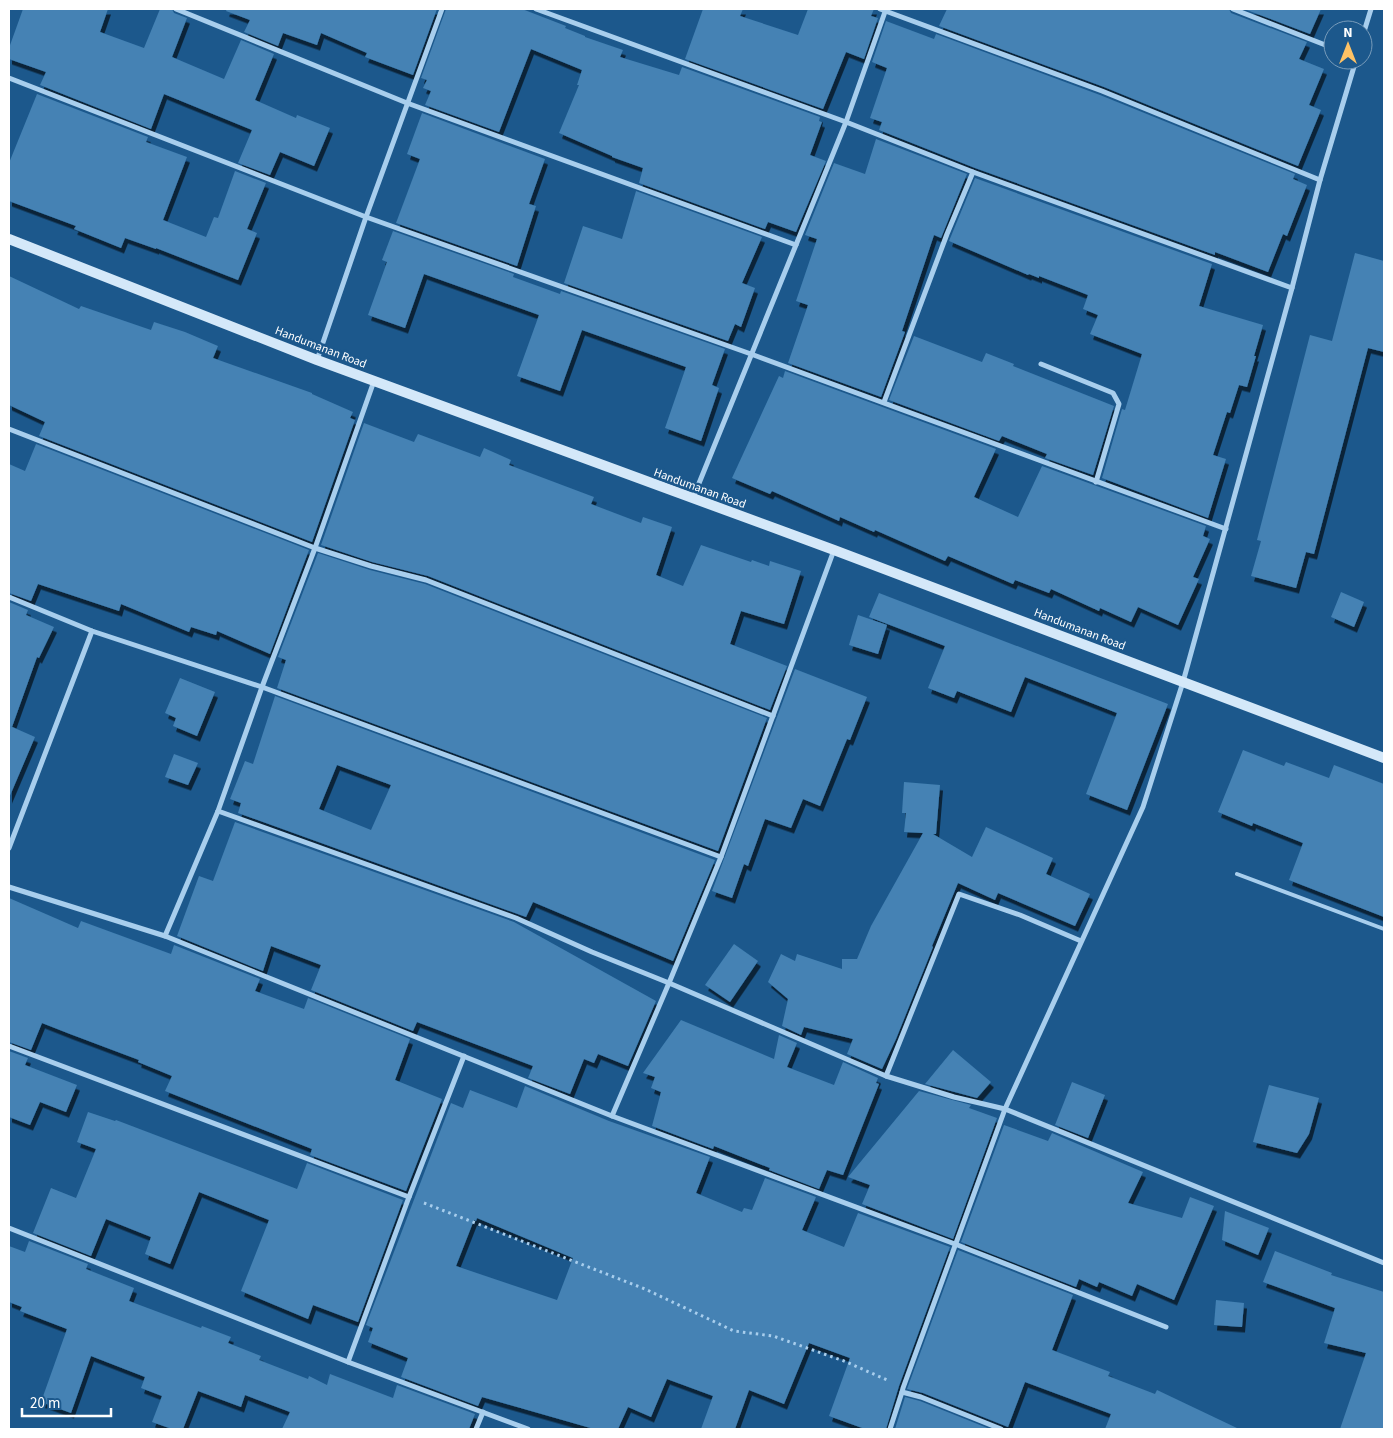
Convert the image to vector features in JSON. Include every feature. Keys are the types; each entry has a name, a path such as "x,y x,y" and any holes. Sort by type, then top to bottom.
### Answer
{"street":[{"path":"176,9 407,103 796,245"},
{"path":"317,360 366,217 442,9"},
{"path":"536,9 846,122 973,172 1292,288"},
{"path":"693,499 846,122 884,9 1102,91 1320,180"},
{"path":"1233,9 1323,44"},
{"path":"890,1429 1005,1109 1143,807 1183,682 1320,180 1353,70"},
{"path":"9,78 366,217 884,402 1226,529"},
{"path":"884,402 947,234 973,172"},
{"name":"Handumanan Road","path":"9,239 317,360 834,550 1384,758"},
{"path":"1041,364 1113,393 1119,404 1096,482"},
{"path":"165,936 218,811 374,381"},
{"path":"9,429 315,548 371,566 426,580 773,716"},
{"path":"612,1116 721,857 834,550"},
{"path":"9,597 92,631 262,687 721,857"},
{"path":"9,848 92,631"},
{"path":"218,811 516,918 886,1076 954,1097 1005,1109 1384,1263"},
{"path":"9,887 165,936 612,1116 955,1244 1166,1327"},
{"path":"886,1076 959,894 1020,915 1081,941"},
{"path":"9,1046 409,1197"},
{"path":"348,1362 464,1056"},
{"path":"9,1228 348,1362 528,1429"},
{"path":"903,1390 1001,1429"},
{"path":"476,1429 483,1412"}],"lane":[{"path":"1237,874 1384,929"}],"path":[{"path":"409,1197 645,1289 734,1331 773,1336 844,1361 903,1390"}],"building":[{"path":"23,9 108,9 100,32 144,48 160,9 172,9 174,13 187,18 172,57 224,79 241,40 274,54 255,100 296,118 297,115 330,128 314,166 280,152 270,175 238,163 252,130 164,94 151,129 40,85 46,72 9,59 9,48"},
{"path":"227,9 437,9 413,75 365,57 367,53 321,33 317,45 283,33 278,46 244,32 250,20 226,11"},
{"path":"446,9 522,9 566,26 565,28 585,37 623,50 620,57 679,75 682,67 820,117 819,121 822,122 810,155 826,161 796,232 768,222 765,229 639,183 643,168 612,157 559,133 579,85 577,85 582,70 531,49 499,132 425,105 431,91 423,88 427,80 421,78"},
{"path":"703,9 743,9 740,16 798,35 808,9 874,9 871,16 878,18 864,59 846,52 823,109 685,59"},
{"path":"947,9 1229,9 1231,13 1307,42 1299,59 1323,69 1309,105 1321,110 1298,166 1104,87 939,26"},
{"path":"1244,9 1321,9 1310,34"},
{"path":"886,21 934,39 936,34 1100,95 1295,174 1293,179 1307,185 1287,236 1283,234 1268,272 1215,252 1215,255 975,168 879,130 882,122 870,118 887,68 872,62"},
{"path":"37,94 148,137 146,142 187,157 163,220 206,237 214,217 218,218 235,171 266,183 247,229 257,233 238,280 125,238 121,248 74,229 76,226 9,201 9,163"},
{"path":"422,113 545,159 529,204 536,206 517,266 396,223 420,159 407,154"},
{"path":"876,139 967,174 941,238 934,235 902,331 905,332 881,397 788,363 808,305 796,301 817,239 805,235 834,163 865,174"},
{"path":"975,178 1212,264 1199,306 1263,325 1247,387 1239,385 1230,413 1227,412 1213,455 1226,459 1208,518 1102,478 1122,409 1125,410 1142,354 1090,334 1098,315 1083,309 1088,295 1039,276 1039,278 1028,275 949,241"},
{"path":"636,191 762,237 742,283 755,288 741,327 735,324 728,341 564,283 583,226 622,239"},
{"path":"393,231 514,274 513,277 560,294 561,291 725,349 712,385 719,388 701,441 665,428 686,367 582,330 560,391 517,376 539,315 424,274 405,328 368,315 387,262 382,260"},
{"path":"1355,253 1384,261 1384,352 1368,348 1314,554 1306,552 1296,588 1251,576 1261,541 1257,540 1310,335 1332,341"},
{"path":"9,276 79,309 81,306 151,330 154,322 185,332 218,346 213,358 312,393 353,412 350,418 355,420 312,542 39,436 45,422 9,405"},
{"path":"914,336 982,362 986,353 1014,364 1013,366 1114,406 1093,475 1045,458 1047,454 1002,436 999,441 889,400"},
{"path":"785,371 996,449 974,497 1018,517 1042,466 1206,526 1203,536 1210,539 1193,577 1199,579 1178,625 1138,607 1131,622 1100,608 1099,611 1051,589 1049,593 1015,580 1013,584 948,556 945,561 875,530 874,532 840,517 839,521 772,491 770,494 732,478 779,376 783,378"},
{"path":"364,423 414,442 418,434 480,457 484,448 511,460 509,465 594,497 591,504 641,523 643,517 672,527 656,575 683,586 701,545 751,562 752,560 769,566 770,561 801,571 784,624 741,611 730,644 787,666 770,710 428,576 372,562 321,545"},
{"path":"36,444 309,550 270,654 217,631 216,635 191,627 189,632 121,604 119,611 38,584 31,601 9,593 9,464 25,471"},
{"path":"318,553 370,570 425,584 767,718 718,851 277,688 286,660 278,657"},
{"path":"1341,592 1364,602 1354,627 1331,617"},
{"path":"879,593 1168,704 1127,810 1086,794 1117,713 1025,677 1011,712 957,691 954,698 928,688 945,646 869,617"},
{"path":"9,602 28,610 26,615 54,627 39,658 37,657 12,727 35,737 9,798"},
{"path":"858,615 887,625 878,654 849,645"},
{"path":"795,669 867,697 850,740 847,739 820,806 803,799 791,828 765,819 748,866 744,864 732,898 712,891"},
{"path":"180,678 215,692 197,736 173,726 176,718 165,713"},
{"path":"275,696 715,860 673,961 533,902 526,917 238,813 241,803 230,799 245,761 253,764","holes":["337,765 391,785 371,830 319,809"]},
{"path":"1243,750 1284,766 1286,762 1329,778 1334,765 1384,784 1384,917 1289,880 1303,843 1253,823 1252,826 1218,812"},
{"path":"174,754 198,763 188,785 165,777"},
{"path":"904,782 940,785 936,834 933,834 972,857 986,827 1053,858 1046,874 1090,894 1075,926 998,893 995,900 958,883 896,1039 882,1069 847,1054 853,1039 804,1027 801,1035 782,1026 788,999 768,982 781,954 795,961 797,954 842,969 842,959 857,959 871,926 923,833 904,832 906,813 902,813"},
{"path":"235,822 514,922 656,1001 628,1066 598,1054 594,1063 584,1059 570,1094 528,1078 533,1066 417,1022 413,1031 311,990 321,965 271,946 263,971 177,936 199,876 213,881"},
{"path":"9,898 78,928 81,921 171,954 174,945 260,979 255,991 304,1009 308,998 410,1039 395,1080 442,1099 406,1191 310,1155 312,1149 165,1091 172,1076 138,1062 139,1060 42,1023 31,1050 9,1042"},
{"path":"734,944 758,961 730,1002 705,985"},
{"path":"681,1020 774,1059 779,1035 797,1043 787,1067 834,1085 843,1062 878,1078 876,1083 879,1084 843,1175 827,1170 819,1189 714,1146 713,1149 652,1126 661,1092 651,1088 655,1077 643,1073"},
{"path":"953,1050 991,1082 977,1098 925,1084"},
{"path":"9,1051 28,1058 25,1065 77,1085 66,1112 40,1102 30,1125 9,1117"},
{"path":"1072,1082 1105,1095 1088,1138 1055,1125"},
{"path":"1269,1085 1319,1098 1309,1134 1297,1153 1253,1142"},
{"path":"525,1086 609,1121 710,1157 696,1193 742,1212 744,1208 752,1210 765,1178 816,1197 802,1230 844,1247 858,1213 950,1247 899,1386 886,1429 865,1429 829,1416 850,1358 809,1343 784,1404 749,1390 735,1429 701,1429 713,1396 667,1379 651,1417 628,1407 618,1429 594,1429 482,1397 478,1406 401,1377 408,1358 368,1342 373,1328 366,1325 451,1103 463,1108 470,1090 517,1108","holes":["477,1218 573,1258 557,1300 456,1266 474,1220 476,1221"]},
{"path":"919,1091 971,1105 969,1108 997,1118 953,1239 862,1204 870,1185 848,1177"},
{"path":"88,1112 116,1120 297,1189 307,1163 403,1200 358,1322 313,1305 308,1319 241,1291 269,1220 199,1192 170,1264 145,1254 151,1237 106,1219 91,1256 33,1233 51,1188 76,1198 96,1149 77,1142"},
{"path":"1004,1125 1048,1141 1052,1133 1143,1172 1128,1203 1182,1218 1190,1197 1214,1206 1174,1300 1137,1284 1132,1296 1099,1282 1097,1287 1079,1279 1076,1287 961,1242"},
{"path":"1225,1211 1269,1228 1258,1255 1222,1240"},
{"path":"29,1241 88,1264 86,1269 134,1288 129,1301 231,1337 228,1343 261,1356 259,1360 308,1379 309,1376 327,1385 330,1374 393,1398 397,1385 475,1414 469,1429 282,1429 290,1412 245,1395 241,1407 198,1391 183,1429 172,1429 152,1422 162,1396 141,1388 145,1377 91,1356 71,1413 41,1402 67,1329 20,1311 22,1307 9,1302 9,1246 25,1252"},
{"path":"958,1250 1073,1295 1052,1350 1110,1372 1108,1376 1155,1394 1157,1390 1239,1429 1105,1429 1111,1414 1025,1382 1008,1427 923,1393 907,1389"},
{"path":"1275,1251 1332,1273 1331,1275 1384,1292 1384,1429 1340,1429 1366,1353 1324,1343 1335,1308 1263,1282"},
{"path":"1216,1300 1244,1303 1242,1327 1214,1325"},
{"path":"905,1397 920,1401 990,1429 895,1429"}]}
